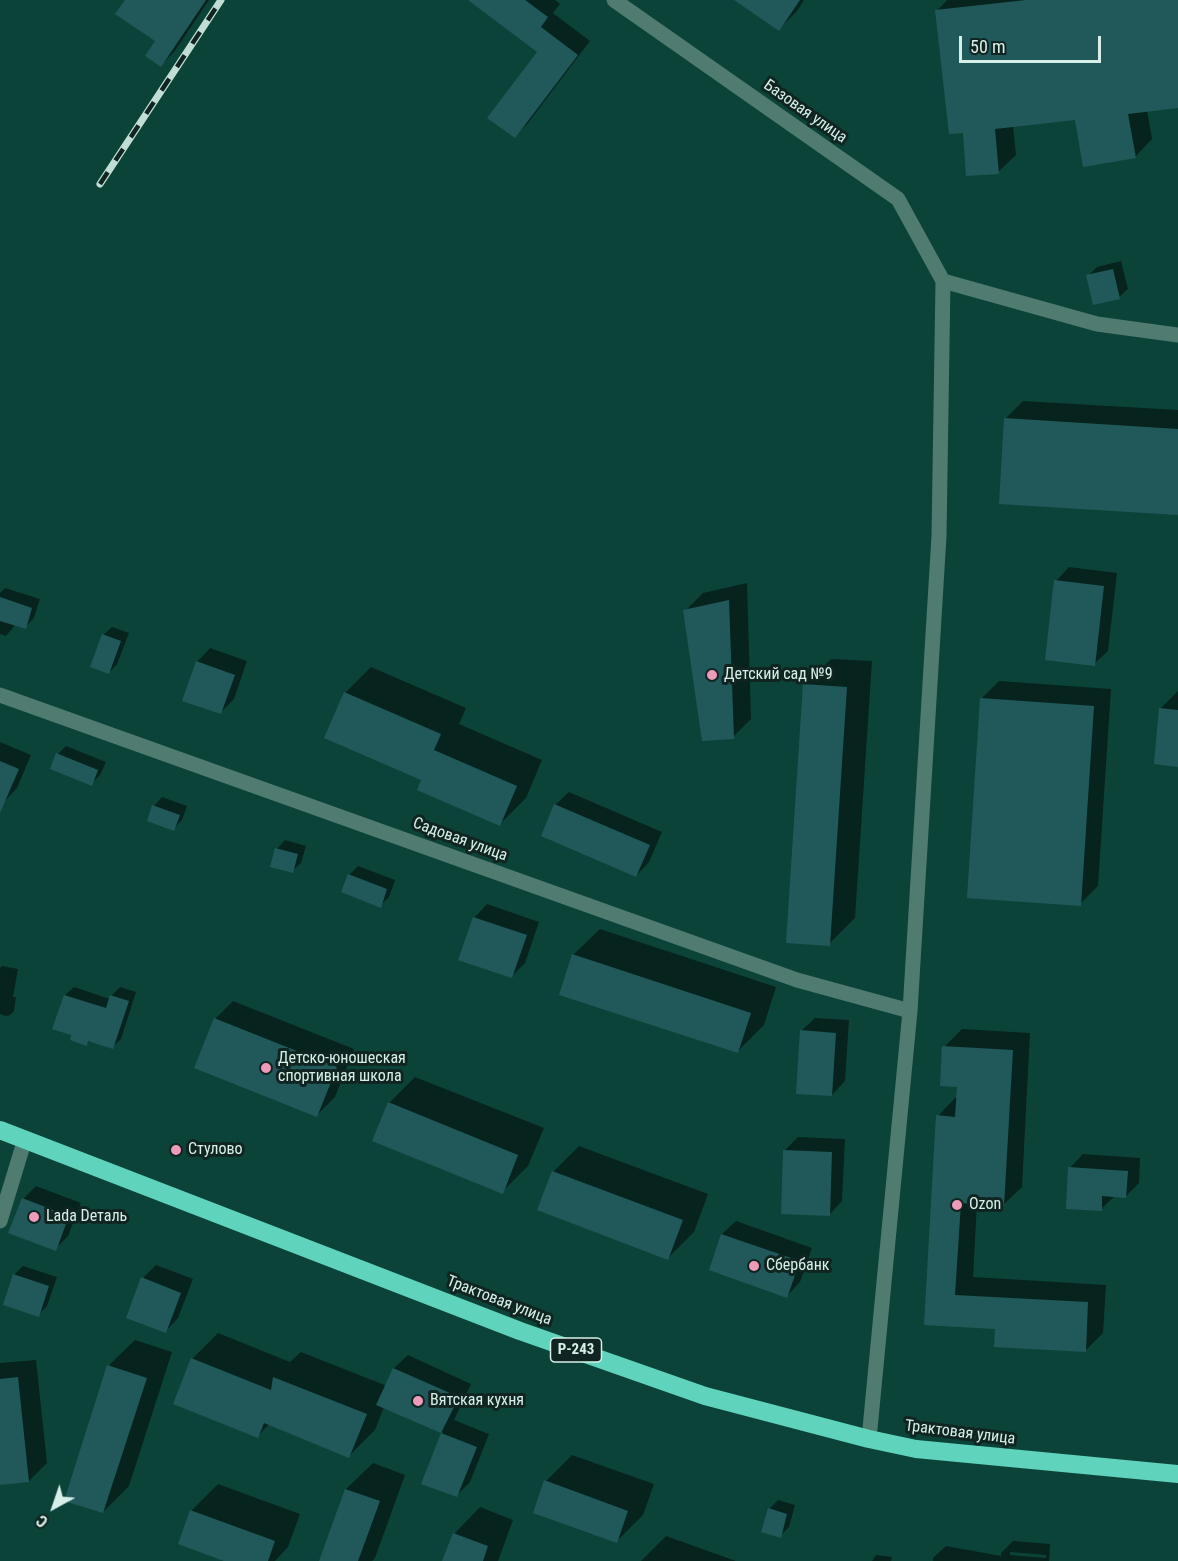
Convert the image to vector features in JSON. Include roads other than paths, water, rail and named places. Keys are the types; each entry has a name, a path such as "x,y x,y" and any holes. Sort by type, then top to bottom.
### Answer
{"highway":[{"name":"Трактовая улица","path":"0,1130 542,1338 705,1396 916,1449 1178,1474"}],"street":[{"name":"Базовая улица","path":"614,0 898,199 943,281"},
{"path":"869,1439 910,1011 939,536 943,281 1097,324 1178,335"},
{"name":"Садовая улица","path":"0,696 789,977 910,1011"},
{"path":"0,1221 25,1139"}],"railway":[{"path":"100,184 221,0"}],"place":[{"name":"Детский сад №9","path":"712,675"},
{"name":"Детско-юношеская спортивная школа","path":"266,1068"},
{"name":"Стулово","path":"176,1150"},
{"name":"Ozon","path":"957,1205"},
{"name":"Lada Dеталь","path":"34,1217"},
{"name":"Сбербанк","path":"754,1266"},
{"name":"Вятская кухня","path":"418,1401"}]}
